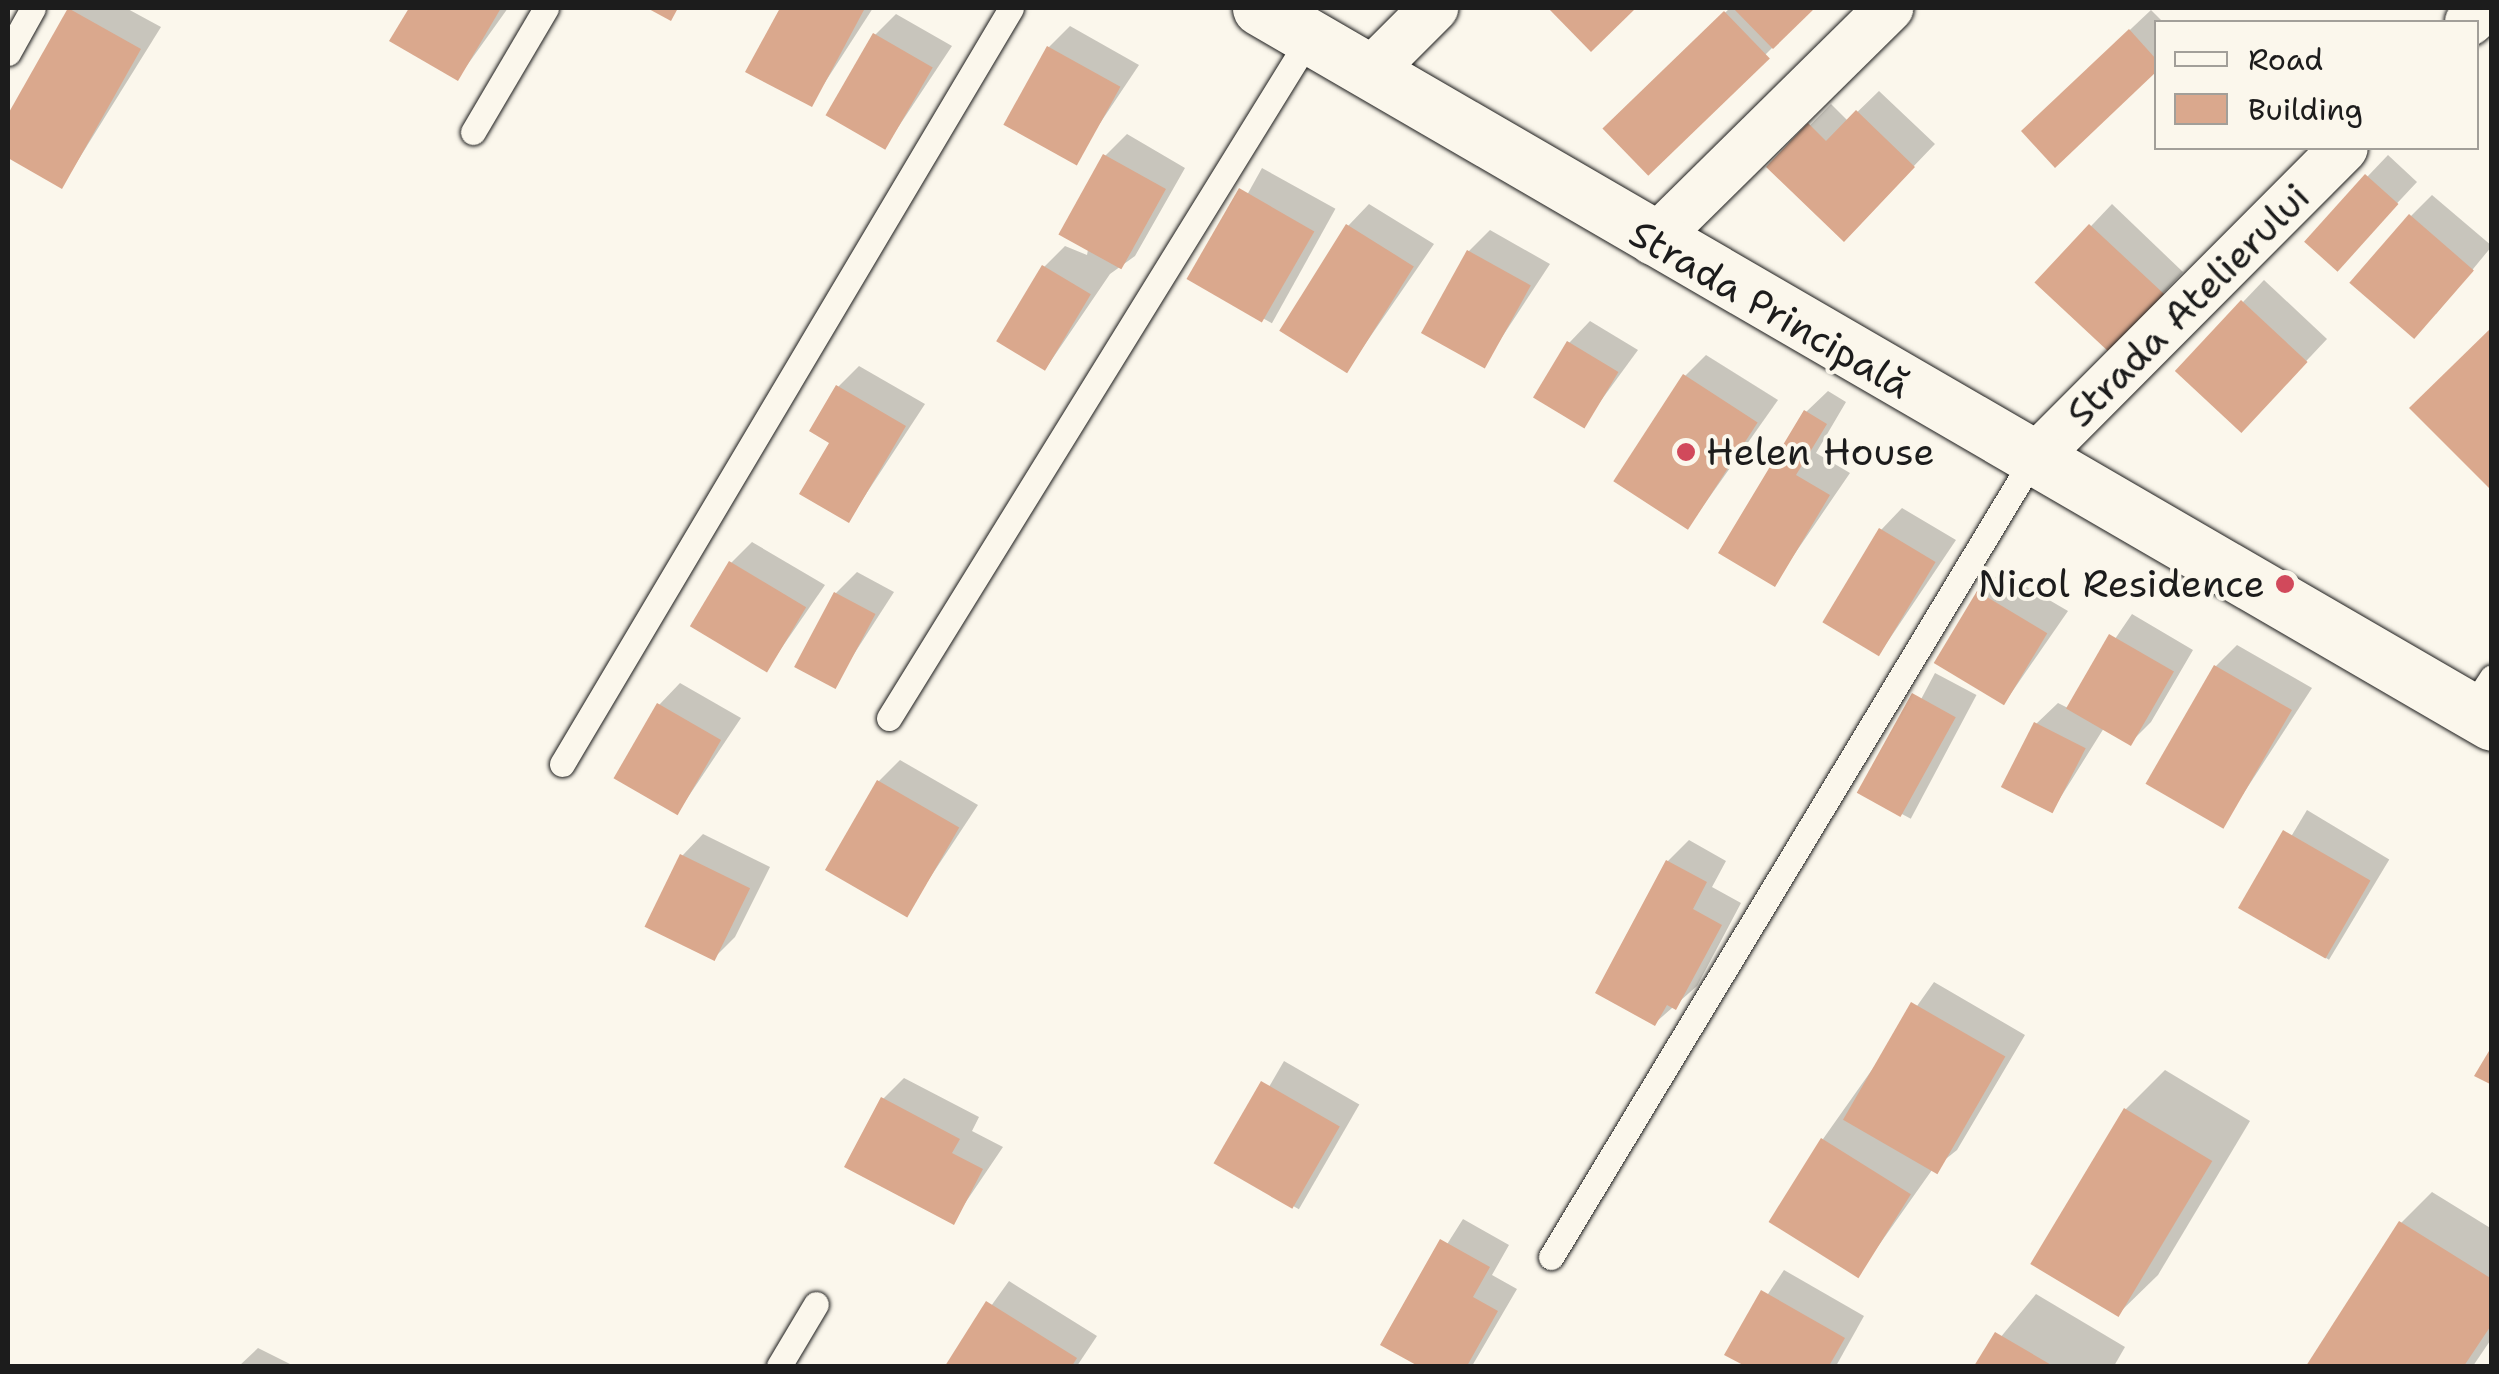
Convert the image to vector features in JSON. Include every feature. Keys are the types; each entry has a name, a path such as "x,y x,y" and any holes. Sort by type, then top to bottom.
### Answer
{"street":[{"name":"Strada Principală","path":"1260,8 2030,462 2484,704"},
{"path":"1370,72 1434,8"},
{"path":"1653,241 1888,8"},
{"name":"Strada Atelierului","path":"2030,462 2342,150"}],"lane":[{"path":"8,53 33,8"},
{"path":"474,132 546,8"},
{"path":"562,764 1012,8"},
{"path":"889,718 1310,37"},
{"path":"1551,1256 2030,462"},
{"path":"779,1366 816,1304"}],"building":[{"path":"68,8 141,49 62,189 8,158 8,114"},
{"path":"409,8 501,8 458,81 389,41"},
{"path":"647,8 678,8 671,21"},
{"path":"780,8 865,8 812,107 745,72"},
{"path":"1548,8 1636,8 1591,52"},
{"path":"1733,8 1815,8 1773,49"},
{"path":"1724,11 1770,58 1648,176 1602,128"},
{"path":"2129,29 2154,57 2154,74 2055,168 2021,131"},
{"path":"873,33 933,68 885,150 826,115"},
{"path":"1047,46 1120,87 1077,165 1003,125"},
{"path":"1856,110 1915,167 1844,242 1766,167 1808,123 1826,141"},
{"path":"1103,154 1166,189 1121,269 1058,234"},
{"path":"2365,174 2398,204 2338,272 2304,242"},
{"path":"1239,188 1314,232 1262,322 1186,279"},
{"path":"2409,214 2474,270 2414,339 2349,283"},
{"path":"1346,224 1414,266 1347,373 1279,331"},
{"path":"2089,224 2164,294 2110,353 2034,283"},
{"path":"1467,250 1531,285 1485,368 1421,333"},
{"path":"1042,265 1091,294 1045,371 996,341"},
{"path":"2241,300 2308,362 2241,433 2175,371"},
{"path":"2492,327 2492,491 2409,408"},
{"path":"1567,341 1618,372 1584,428 1533,398"},
{"name":"Helen House","path":"1683,374 1758,422 1688,530 1613,481"},
{"path":"836,385 906,426 849,523 799,494 829,443 809,431"},
{"path":"1804,410 1827,424 1796,475 1830,495 1775,587 1718,553"},
{"path":"1879,528 1936,562 1879,656 1822,622"},
{"path":"729,561 806,607 767,672 690,626"},
{"path":"1977,591 2047,633 2004,705 1934,663"},
{"path":"834,592 875,614 836,689 794,667"},
{"path":"2109,634 2174,672 2131,746 2066,708"},
{"path":"2214,665 2292,710 2223,829 2146,784"},
{"path":"1912,693 1956,717 1900,817 1857,793"},
{"path":"657,703 721,740 678,815 614,778"},
{"path":"2034,722 2086,748 2053,813 2001,787"},
{"path":"877,780 959,828 907,918 825,870"},
{"path":"2283,830 2370,880 2325,958 2238,908"},
{"path":"680,854 750,888 715,961 644,927"},
{"path":"1666,860 1707,882 1693,909 1722,925 1676,1010 1667,1005 1655,1026 1595,993"},
{"path":"1911,1002 2005,1056 1937,1174 1843,1120"},
{"path":"2492,1046 2492,1085 2474,1076"},
{"path":"1261,1081 1340,1126 1292,1209 1214,1163"},
{"path":"881,1097 960,1139 952,1153 983,1169 954,1225 844,1167"},
{"path":"2124,1108 2212,1161 2119,1317 2030,1264"},
{"path":"1821,1138 1911,1194 1858,1278 1769,1222"},
{"path":"2399,1221 2492,1279 2492,1324 2464,1366 2306,1366"},
{"path":"1440,1239 1490,1267 1473,1297 1498,1311 1467,1366 1418,1366 1380,1345"},
{"path":"1761,1290 1845,1338 1829,1366 1745,1366 1724,1355"},
{"path":"986,1301 1077,1358 1072,1366 945,1366"},
{"path":"1995,1332 2053,1366 1974,1366"}],"place":[{"name":"Helen House","path":"1686,452"},
{"name":"Nicol Residence","path":"2285,584"}]}
